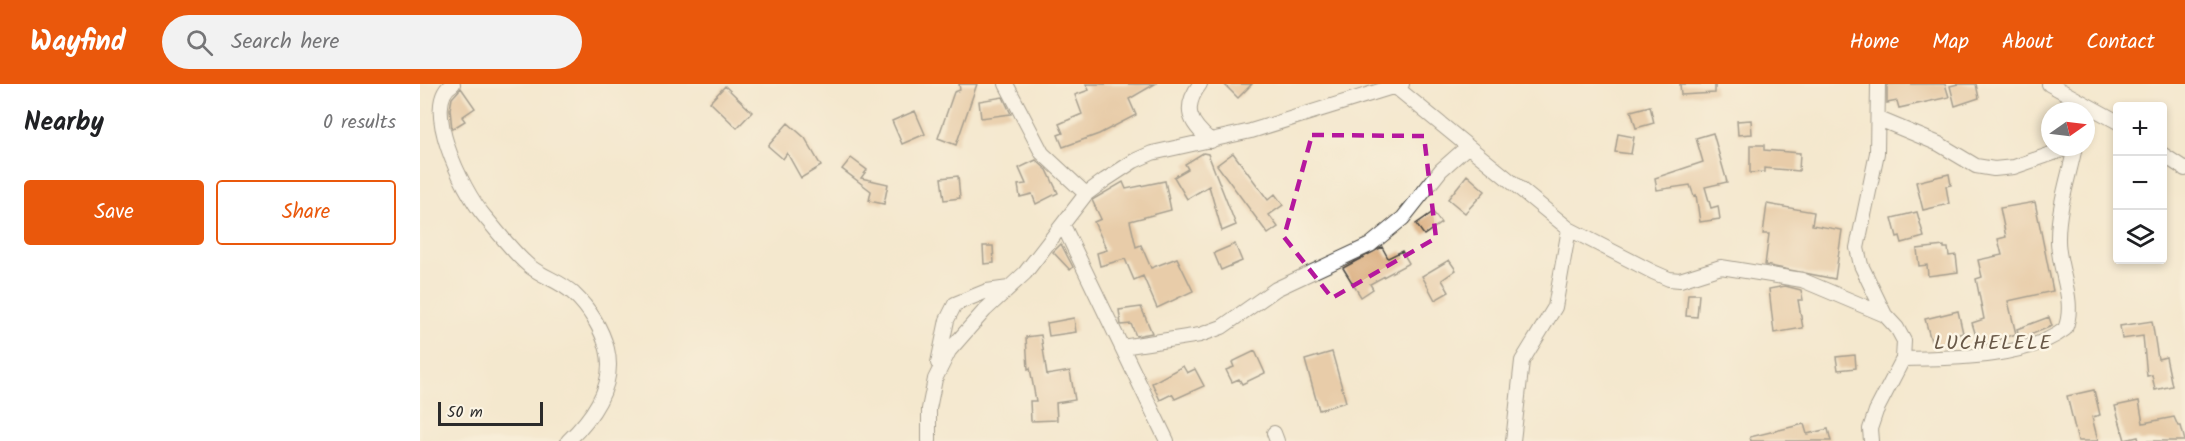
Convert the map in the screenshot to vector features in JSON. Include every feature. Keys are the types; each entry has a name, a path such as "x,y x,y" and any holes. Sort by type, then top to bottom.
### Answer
{"street":[{"path":"430,93 453,84"},
{"path":"1006,84 1042,153 1086,194"},
{"path":"1200,84 1190,97 1191,116 1194,124 1211,141"},
{"path":"1871,441 1870,429 1876,411 1903,359 1904,341 1886,315 1861,265 1857,248 1876,153 1879,118 1878,84"},
{"path":"2049,84 2077,102"},
{"path":"935,379 949,351 967,329 1041,254 1086,194 1134,161 1152,153 1211,141 1397,85 1467,147 1517,184 1569,229 1669,279 1680,280 1721,267 1802,280 1886,315"},
{"path":"2095,112 2113,120"},
{"path":"1879,118 1939,144 1976,166 1994,169 2014,167 2046,156"},
{"path":"1122,346 1200,335 1222,327 1276,289 1370,245 1403,218 1441,170 1467,147"},
{"path":"434,152 445,170 528,265 573,293 589,311 602,334 609,363 606,383 594,411 568,441"},
{"path":"1903,359 1986,356 2056,336 2066,328 2070,308 2058,256 2058,235 2071,156"},
{"path":"2166,156 2185,169"},
{"path":"1063,225 1167,441"},
{"path":"1513,441 1522,361 1555,307 1569,229"},
{"path":"928,441 929,409 947,320 955,304 987,291 1009,288"}],"highlighted area":[{"path":"1312,135 1424,136 1436,238 1332,298 1284,237"}],"building":[{"path":"959,84 977,84 956,145 938,138 954,92 960,90"},
{"path":"1086,84 1155,84 1129,99 1136,115 1099,134 1063,147 1058,135 1063,133 1059,124 1082,114 1075,95 1089,90"},
{"path":"1224,84 1252,84 1238,98"},
{"path":"1680,84 1715,84 1715,93 1681,95"},
{"path":"1887,84 1945,84 1949,97 1899,108 1897,101 1887,103"},
{"path":"1976,84 1979,98 1955,106 1950,86"},
{"path":"725,86 752,112 737,128 710,102"},
{"path":"461,88 475,108 462,117 465,121 452,129 450,109 452,98"},
{"path":"1003,97 1011,114 981,118 979,101"},
{"path":"1650,106 1654,123 1636,128 1631,111"},
{"path":"915,111 925,134 902,144 892,121"},
{"path":"1751,120 1752,134 1738,135 1737,121"},
{"path":"788,123 805,138 821,166 801,178 787,153 783,159 768,146"},
{"path":"1713,133 1727,182 1705,187 1711,208 1718,206 1720,219 1700,222 1696,195 1694,196 1690,185 1657,190 1655,178 1703,162 1696,138"},
{"path":"1618,134 1634,137 1631,154 1615,152"},
{"path":"1750,145 1764,145 1764,150 1800,153 1799,171 1764,168 1764,172 1750,173"},
{"path":"1203,153 1208,154 1236,225 1222,231 1209,186 1187,199 1174,177 1188,169 1185,164"},
{"path":"1233,153 1268,200 1275,194 1283,205 1269,215 1278,227 1268,234 1217,165"},
{"path":"851,158 867,170 861,178 888,184 884,204 869,201 871,191 842,169"},
{"path":"1036,160 1047,170 1058,193 1036,204 1032,194 1020,197 1018,185 1026,184 1019,168"},
{"path":"1949,174 1951,185 1946,186 1949,204 1923,210 1916,182"},
{"path":"1467,175 1485,191 1465,213 1448,199"},
{"path":"958,176 960,198 944,200 941,178"},
{"path":"1165,181 1171,210 1130,221 1136,247 1141,245 1151,268 1177,258 1193,291 1157,308 1143,276 1134,280 1125,259 1100,266 1097,253 1107,250 1094,222 1101,219 1092,200 1123,182 1126,189"},
{"path":"2035,202 2053,291 2008,301 2016,334 1979,346 1972,323 1984,319 1976,279 1982,277 1978,260 2002,255 1998,239 2006,237 2000,208"},
{"path":"1767,204 1814,212 1812,225 1842,230 1835,279 1765,265 1769,234 1763,234"},
{"path":"1433,212 1441,223 1424,235 1416,224"},
{"path":"1917,212 1924,237 1902,243 1900,236 1897,237 1892,218"},
{"path":"1061,244 1073,267 1070,270 1053,252"},
{"path":"1235,244 1242,261 1221,270 1214,253"},
{"path":"983,246 993,246 994,263 984,264"},
{"path":"1944,246 1948,248 1949,256 1956,255 1958,272 1928,276 1927,265 1919,266 1917,249"},
{"path":"1382,247 1388,258 1402,251 1409,263 1370,284 1373,289 1361,297 1343,268"},
{"path":"1449,260 1456,270 1442,280 1449,292 1435,300 1422,276"},
{"path":"1785,286 1801,290 1803,300 1798,300 1803,328 1774,333 1769,289"},
{"path":"1688,294 1699,294 1697,317 1686,316"},
{"path":"1141,307 1152,333 1136,336 1131,324 1121,325 1119,310"},
{"path":"1958,311 1963,333 1948,337 1950,344 1936,347 1934,340 1931,341 1925,319"},
{"path":"2049,317 2052,326 2020,339 2017,329"},
{"path":"1074,318 1076,332 1049,336 1047,323"},
{"path":"2152,321 2158,359 2166,357 2172,386 2155,390 2152,375 2147,376 2143,336 2122,339 2120,326"},
{"path":"1041,335 1047,375 1070,371 1075,400 1056,403 1057,420 1031,421 1030,401 1036,401 1030,368 1028,369 1026,337"},
{"path":"1255,351 1265,373 1242,384 1239,379 1232,382 1226,370 1234,367 1232,362"},
{"path":"1332,352 1346,402 1319,410 1305,360"},
{"path":"1855,355 1856,368 1838,370 1836,357"},
{"path":"1183,366 1187,373 1195,369 1204,386 1175,399 1172,394 1160,400 1152,383"},
{"path":"2094,390 2100,415 2092,417 2098,441 2078,441 2067,396"},
{"path":"2139,401 2143,423 2174,417 2178,426 2181,426 2185,441 2139,441 2138,437 2125,440 2115,406"},
{"path":"1804,424 1807,434 1828,429 1831,441 1751,441 1750,437"}],"district":[{"name":"LUCHELELE","path":"1993,342"}]}
